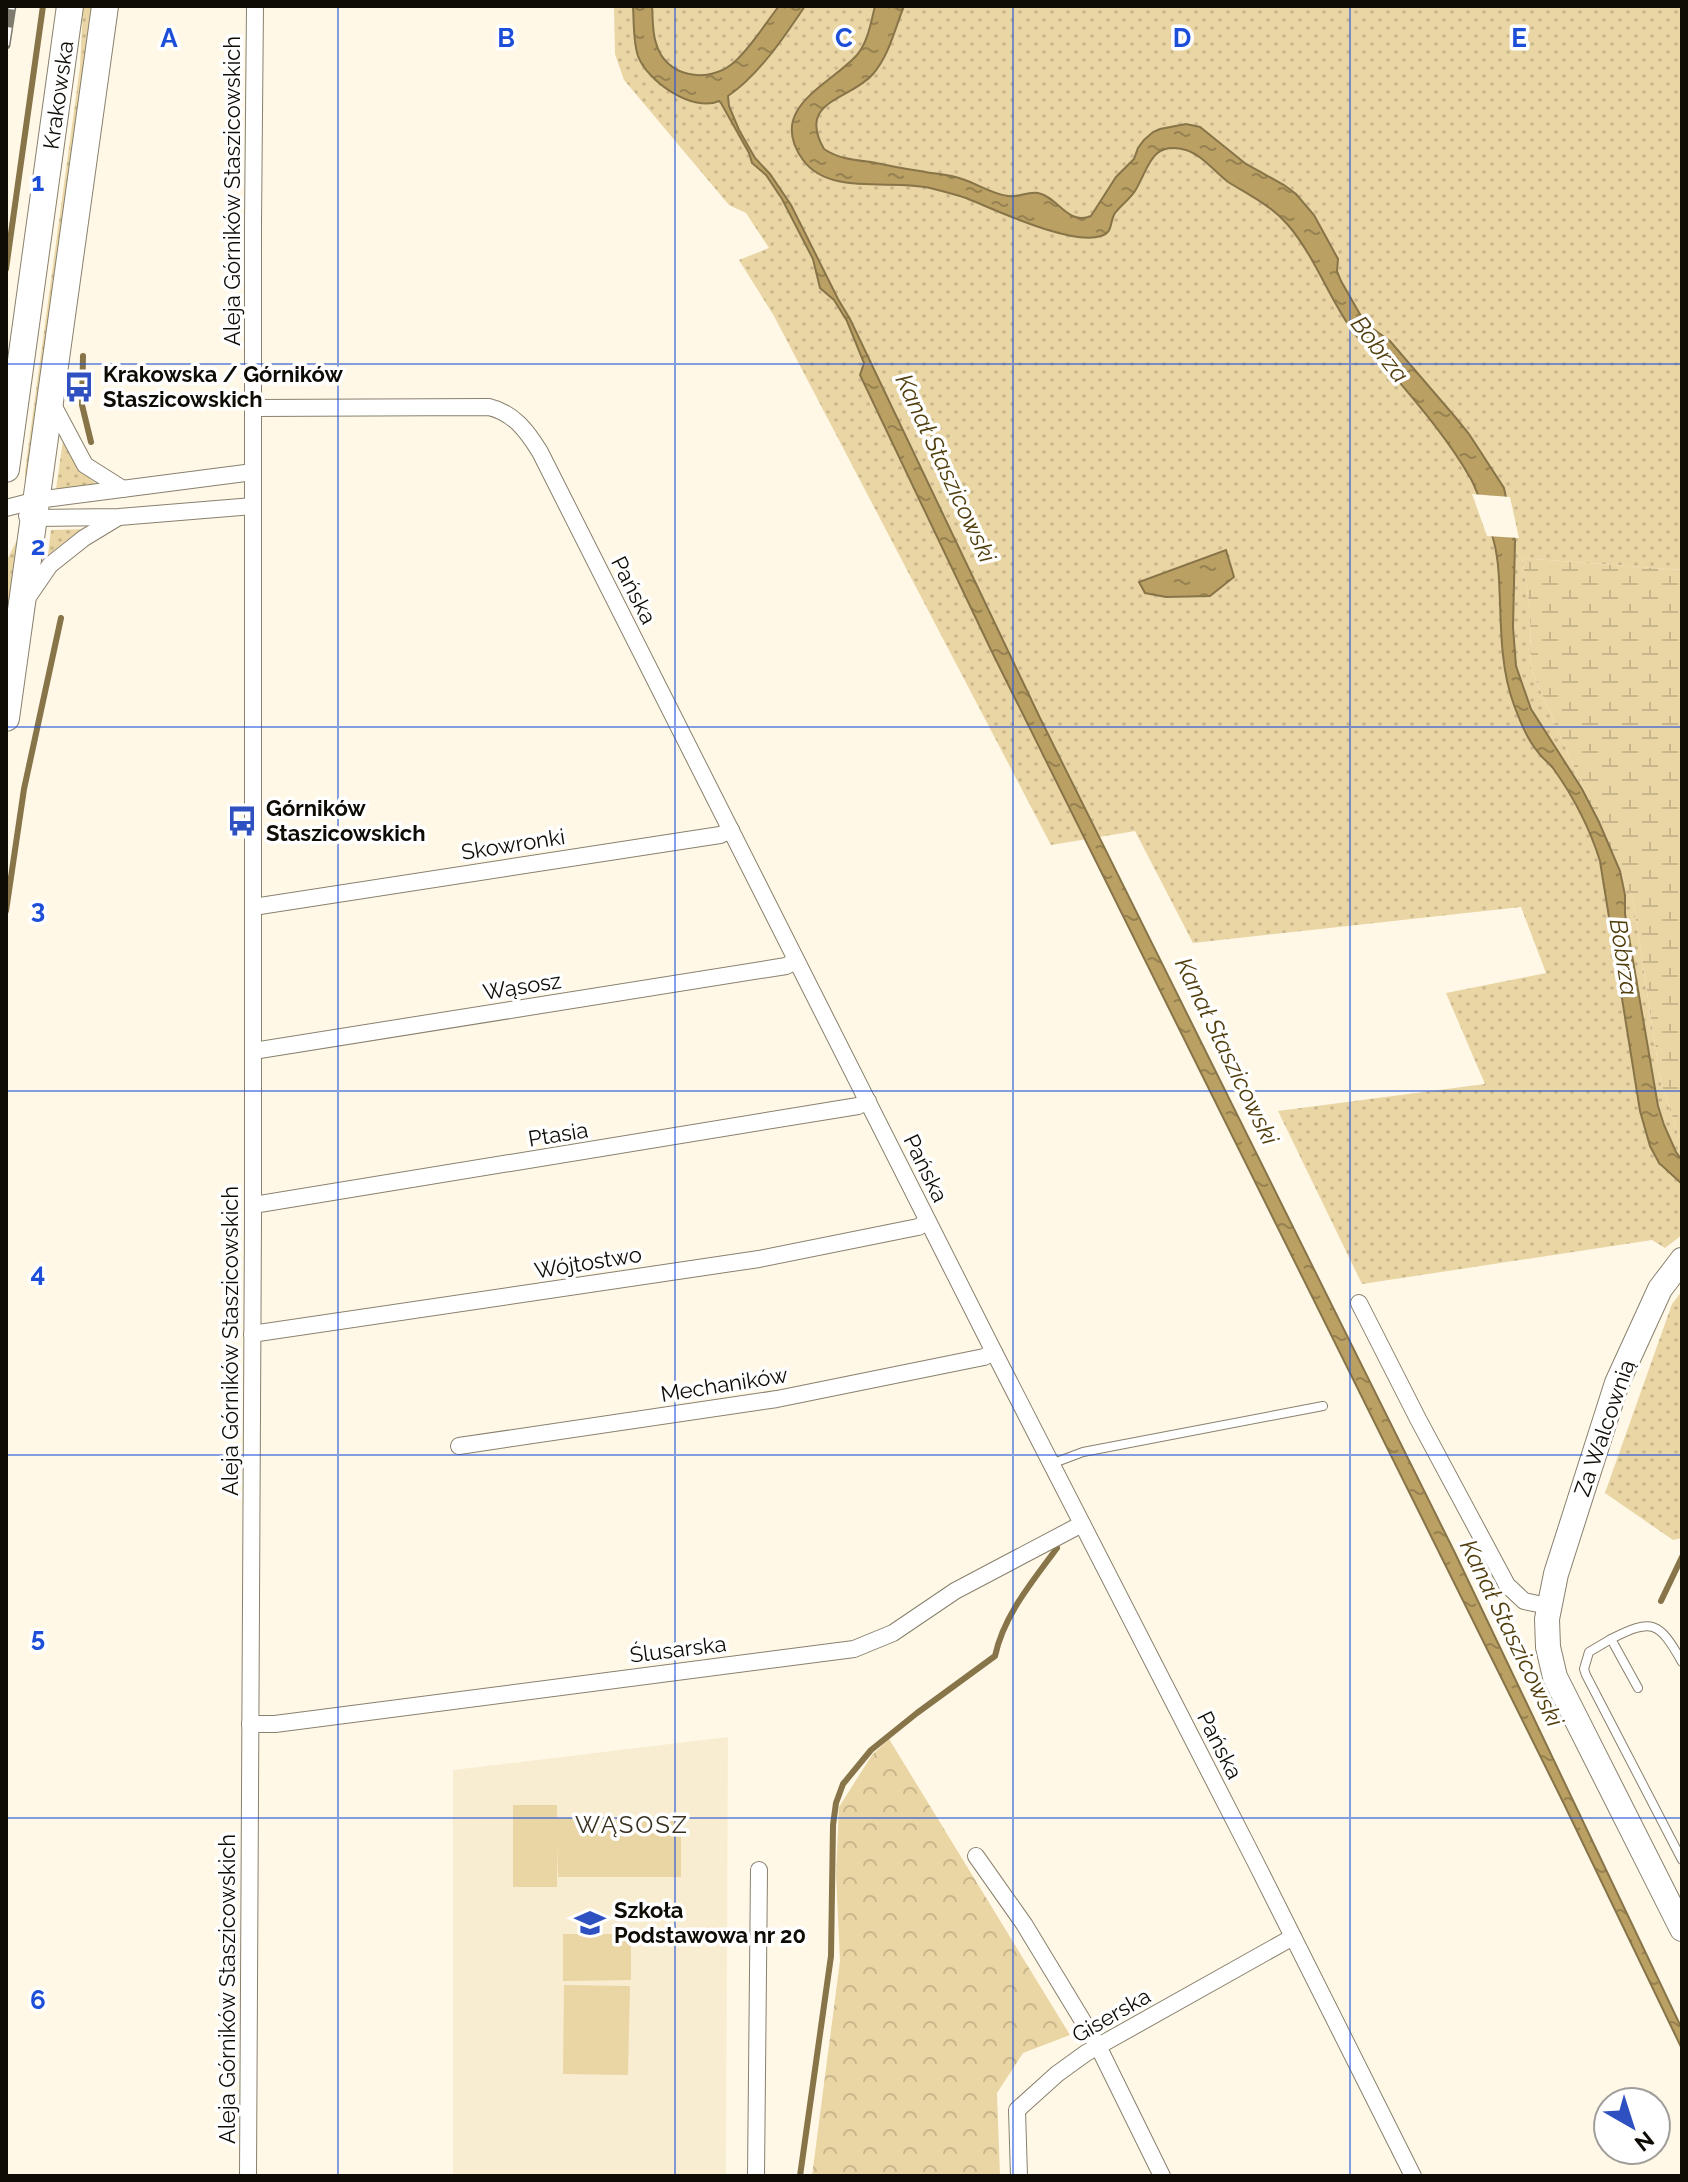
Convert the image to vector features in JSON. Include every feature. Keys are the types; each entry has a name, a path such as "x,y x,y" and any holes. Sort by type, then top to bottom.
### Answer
{"main road":[{"name":"Krakowska","path":"6,469 70,6"},
{"name":"Krakowska","path":"6,718 105,6"},
{"name":"Za Walcownią","path":"1681,1260 1660,1289 1617,1383 1598,1437 1548,1606 1548,1647 1555,1677 1682,1929"}],"street":[{"name":"Aleja Górników Staszicowskich","path":"248,2176 255,6"},
{"path":"50,400 85,465 123,489"},
{"name":"Pańska","path":"254,408 489,407 500,410 519,423 540,452 1413,2176"},
{"path":"35,509 123,489 253,472"},
{"path":"6,510 35,509 119,517 253,506"},
{"path":"21,608 50,565 84,538 119,517"},
{"name":"Skowronki","path":"253,907 720,835 731,830"},
{"name":"Wąsosz","path":"253,1051 786,966 796,961"},
{"name":"Ptasia","path":"253,1205 858,1106 868,1101"},
{"name":"Wójtostwo","path":"252,1334 759,1259 918,1227 928,1222"},
{"path":"1359,1303 1507,1585 1524,1601 1548,1606"},
{"name":"Mechaników","path":"459,1446 777,1399 984,1357 994,1352"},
{"name":"Ślusarska","path":"250,1724 275,1724 854,1649 893,1633 955,1591 1082,1524"},
{"path":"976,1856 1024,1924 1098,2046 1162,2176"},
{"path":"756,2176 759,1870"},
{"name":"Giserska","path":"1019,2176 1017,2110 1057,2074 1098,2046 1293,1937"}],"lane":[{"path":"1051,1464 1083,1452 1323,1406"},
{"path":"1682,1662 1666,1637 1657,1628 1648,1625 1637,1626 1589,1652 1584,1669 1682,1860"},
{"path":"1611,1639 1638,1688"}],"shaded area":[{"name":"Szkoła Podstawowa nr 20","path":"728,1737 726,2176 453,2176 453,1770"}],"green space":[{"path":"83,6 93,6 27,480 25,471 80,67"},
{"path":"614,6 1682,6 1682,570 1522,558 1530,609 1531,669 1633,900 1661,1083 1682,1145 1682,1235 1665,1248 1652,1240 1362,1284 1278,1111 1485,1084 1446,993 1546,973 1521,907 1193,943 1135,831 1051,845 774,316 739,260 769,248 746,213 729,205 624,80 615,54"},
{"path":"63,440 77,464 97,484 56,489"},
{"path":"85,529 71,537 48,555 51,530"},
{"path":"18,538 6,636 6,562"},
{"path":"1522,558 1682,570 1682,1145 1661,1083 1633,900 1531,669 1530,609"},
{"path":"1682,1291 1682,1538 1673,1540 1605,1493 1672,1304"},
{"path":"889,1739 1070,2035 1023,2053 997,2093 1000,2176 812,2176 840,1961 836,1875 839,1807 872,1755"},
{"path":"513,1805 557,1805 557,1818 681,1818 681,1877 558,1877 557,1846 557,1887 513,1887"},
{"path":"563,1934 631,1934 631,1980 563,1981"},
{"path":"564,1985 630,1986 628,2075 563,2074"}],"water":[{"path":"633,6 652,6 655,39 668,63 677,70 699,75 722,70 739,58 779,6 805,6 760,67 728,96 739,130 755,158 791,205 850,319 1040,718 1455,1553 1682,2029 1682,2049 1564,1804 991,650 860,375 864,363 847,321 834,300 820,288 813,259 782,199 766,175 752,163 721,103 697,103 684,99 661,84 643,66 635,44"},
{"name":"Bobrza","path":"875,6 904,6 879,67 863,83 821,111 817,133 824,149 847,158 957,177 1002,195 1038,193 1069,214 1083,218 1091,216 1116,177 1134,159 1138,148 1153,132 1186,124 1200,127 1246,164 1296,194 1314,215 1338,259 1337,271 1341,281 1361,316 1390,341 1469,434 1504,488 1515,541 1513,627 1516,666 1531,709 1582,789 1620,871 1658,1106 1682,1160 1682,1184 1659,1163 1650,1146 1640,1111 1600,861 1574,801 1553,768 1530,741 1514,705 1503,654 1494,543 1480,499 1463,465 1405,389 1354,333 1307,251 1282,218 1228,182 1192,152 1174,148 1158,153 1133,194 1113,216 1108,232 1088,238 1053,232 966,198 930,188 844,182 814,171 803,160 794,142 792,126 796,112 861,50"},
{"path":"1226,550 1234,577 1210,596 1166,597 1145,593 1139,582"}],"pier":[{"path":"1472,494 1510,497 1519,538 1487,536"}],"waterway":[{"path":"6,269 43,6"},
{"path":"83,356 82,405 91,442"},
{"path":"6,911 24,789 61,618"},
{"path":"800,2176 831,1956 833,1825 843,1784 871,1750 995,1656 1012,1613 1057,1548"},
{"path":"1661,1601 1682,1557"}],"railway":[{"path":"6,45 12,6"}],"place":[{"name":"Krakowska / Górników Staszicowskich","path":"79,387"},
{"name":"Górników Staszicowskich","path":"242,821"},
{"name":"Szkoła Podstawowa nr 20","path":"590,1923"}],"district":[{"name":"WĄSOSZ","path":"632,1824"}],"water label":[{"name":"Kanał Staszicowski","path":"946,468"},
{"name":"Kanał Staszicowski","path":"1227,1051"},
{"name":"Kanał Staszicowski","path":"1512,1633"}]}
